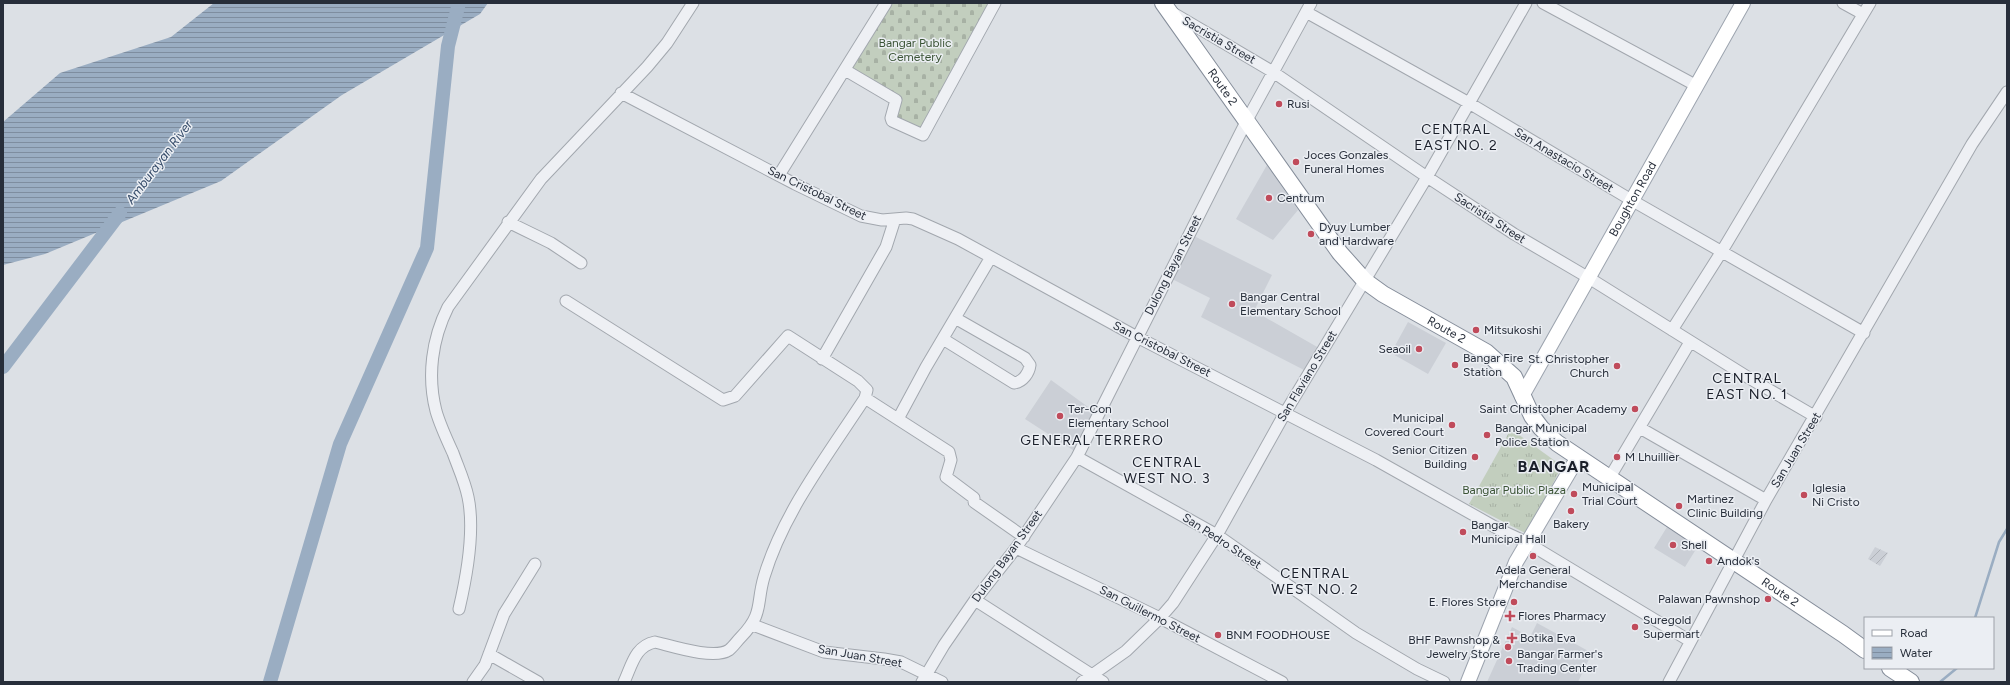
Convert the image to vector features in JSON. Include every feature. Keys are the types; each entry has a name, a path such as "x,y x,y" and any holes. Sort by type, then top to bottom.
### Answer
{"highway":[{"name":"Route 2","path":"1167,7 1340,253 1365,281 1398,304 1480,348 1497,360 1514,377 1532,416 1541,428 1557,443 1610,477 1864,649"},
{"path":"1892,669 1911,682"}],"main road":[{"name":"Boughton Road","path":"1522,396 1743,3"},
{"path":"1468,682 1516,562 1526,542 1578,457"}],"street":[{"path":"459,609 465,583 470,521 468,497 436,412 431,370 435,344 442,320 448,307 508,222 541,179 667,43 693,3"},
{"path":"779,175 886,3"},
{"path":"844,70 896,100 891,118 892,121 923,135 995,3"},
{"name":"San Flaviano Street","path":"1082,682 1126,651 1160,618 1173,603 1217,535 1285,413 1427,177 1526,3"},
{"path":"1543,3 1696,86"},
{"path":"1843,3 1863,14"},
{"path":"1672,330 1722,251 1870,3"},
{"name":"Sacristia Street","path":"1167,7 1273,72 1427,177 1514,234 1589,278 1690,342 1816,417"},
{"name":"San Anastacio Street","path":"1308,7 1633,201 1864,333"},
{"name":"Dulong Bayan Street","path":"924,677 975,600 1016,548 1077,457 1247,120 1308,7"},
{"name":"San Juan Street","path":"1669,682 1766,500 1816,417 1972,144 2007,92"},
{"name":"San Cristobal Street","path":"621,94 861,216 882,220 906,218 923,222 1137,337 1285,413 1526,542 1690,641"},
{"path":"822,359 886,247 895,219"},
{"path":"508,222 551,243 581,263"},
{"path":"898,419 990,257"},
{"path":"566,301 723,400 736,396 787,336 793,338 822,359 866,387 867,392 865,398 813,479 784,528 764,577 759,609 753,625 729,650 718,654 655,642 646,644 640,648 624,682"},
{"path":"943,339 1010,381 1018,382 1026,375 1030,365 1025,358 955,318"},
{"path":"1610,477 1690,342"},
{"path":"865,398 949,452 951,455 951,460 946,478 974,498 974,502 1024,536"},
{"path":"1640,428 1766,500"},
{"name":"San Pedro Street","path":"1077,457 1217,535 1356,633 1417,669 1444,682"},
{"name":"San Guillermo Street","path":"1016,548 1160,618 1282,682"},
{"path":"473,682 485,665 504,614 535,564"},
{"path":"975,600 1103,682"},
{"name":"San Juan Street","path":"753,625 824,652 884,659 907,664 924,677 942,682"},
{"path":"489,654 538,682"}],"shaded area":[{"path":"1267,165 1298,210 1273,240 1236,219"},
{"name":"Bangar Central Elementary School","path":"1192,235 1272,275 1254,311 1319,348 1306,371 1201,317 1210,298 1170,278"},
{"path":"1408,322 1446,343 1428,374 1391,353"},
{"name":"Ter-Con Elementary School","path":"1051,380 1095,412 1076,452 1025,419"},
{"path":"1667,527 1698,546 1685,567 1654,548"},
{"path":"1875,547 1888,553 1880,566 1868,559"},
{"path":"1537,623 1592,653 1578,682 1487,682 1512,627 1530,637"}],"green space":[{"name":"Bangar Public Cemetery","path":"892,3 991,3 922,132 894,116 899,98 848,70"},
{"name":"Bangar Public Plaza","path":"1511,429 1562,466 1527,534 1469,504"}],"water":[{"path":"214,3 488,3 480,14 342,95 221,181 45,254 3,265 3,122 60,73 171,37"}],"waterway":[{"path":"270,682 340,444 427,248 448,46 459,3"},
{"name":"Amburayan River","path":"3,367 120,213"},
{"path":"1975,617 1999,542 2007,529"},
{"path":"1940,682 1956,669"}],"place":[{"name":"Rusi","path":"1279,104"},
{"name":"Joces Gonzales Funeral Homes","path":"1296,162"},
{"name":"Centrum","path":"1269,198"},
{"name":"Dyuy Lumber and Hardware","path":"1311,234"},
{"name":"Bangar Central Elementary School","path":"1232,304"},
{"name":"Mitsukoshi","path":"1476,330"},
{"name":"Seaoil","path":"1419,349"},
{"name":"Bangar Fire Station","path":"1455,365"},
{"name":"St. Christopher Church","path":"1617,366"},
{"name":"Saint Christopher Academy","path":"1635,409"},
{"name":"Ter-Con Elementary School","path":"1060,416"},
{"name":"Municipal Covered Court","path":"1452,425"},
{"name":"Bangar Municipal Police Station","path":"1487,435"},
{"name":"Senior Citizen Building","path":"1475,457"},
{"name":"M Lhuillier","path":"1617,457"},
{"name":"Municipal Trial Court","path":"1574,494"},
{"name":"Iglesia Ni Cristo","path":"1804,495"},
{"name":"Martinez Clinic Building","path":"1679,506"},
{"name":"Bakery","path":"1571,511"},
{"name":"Bangar Municipal Hall","path":"1463,532"},
{"name":"Shell","path":"1673,545"},
{"name":"Adela General Merchandise","path":"1533,556"},
{"name":"Andok's","path":"1709,561"},
{"name":"Palawan Pawnshop","path":"1768,599"},
{"name":"E. Flores Store","path":"1514,602"},
{"name":"Flores Pharmacy","path":"1510,616"},
{"name":"Suregold Supermart","path":"1635,627"},
{"name":"BNM FOODHOUSE","path":"1218,635"},
{"name":"Botika Eva","path":"1512,638"},
{"name":"BHF Pawnshop & Jewelry Store","path":"1508,647"},
{"name":"Bangar Farmer's Trading Center","path":"1509,661"}],"district":[{"name":"CENTRAL EAST NO. 2","path":"1456,138"},
{"name":"CENTRAL EAST NO. 1","path":"1747,386"},
{"name":"GENERAL TERRERO","path":"1092,440"},
{"name":"BANGAR","path":"1554,466"},
{"name":"CENTRAL WEST NO. 3","path":"1167,470"},
{"name":"CENTRAL WEST NO. 2","path":"1315,582"}]}
